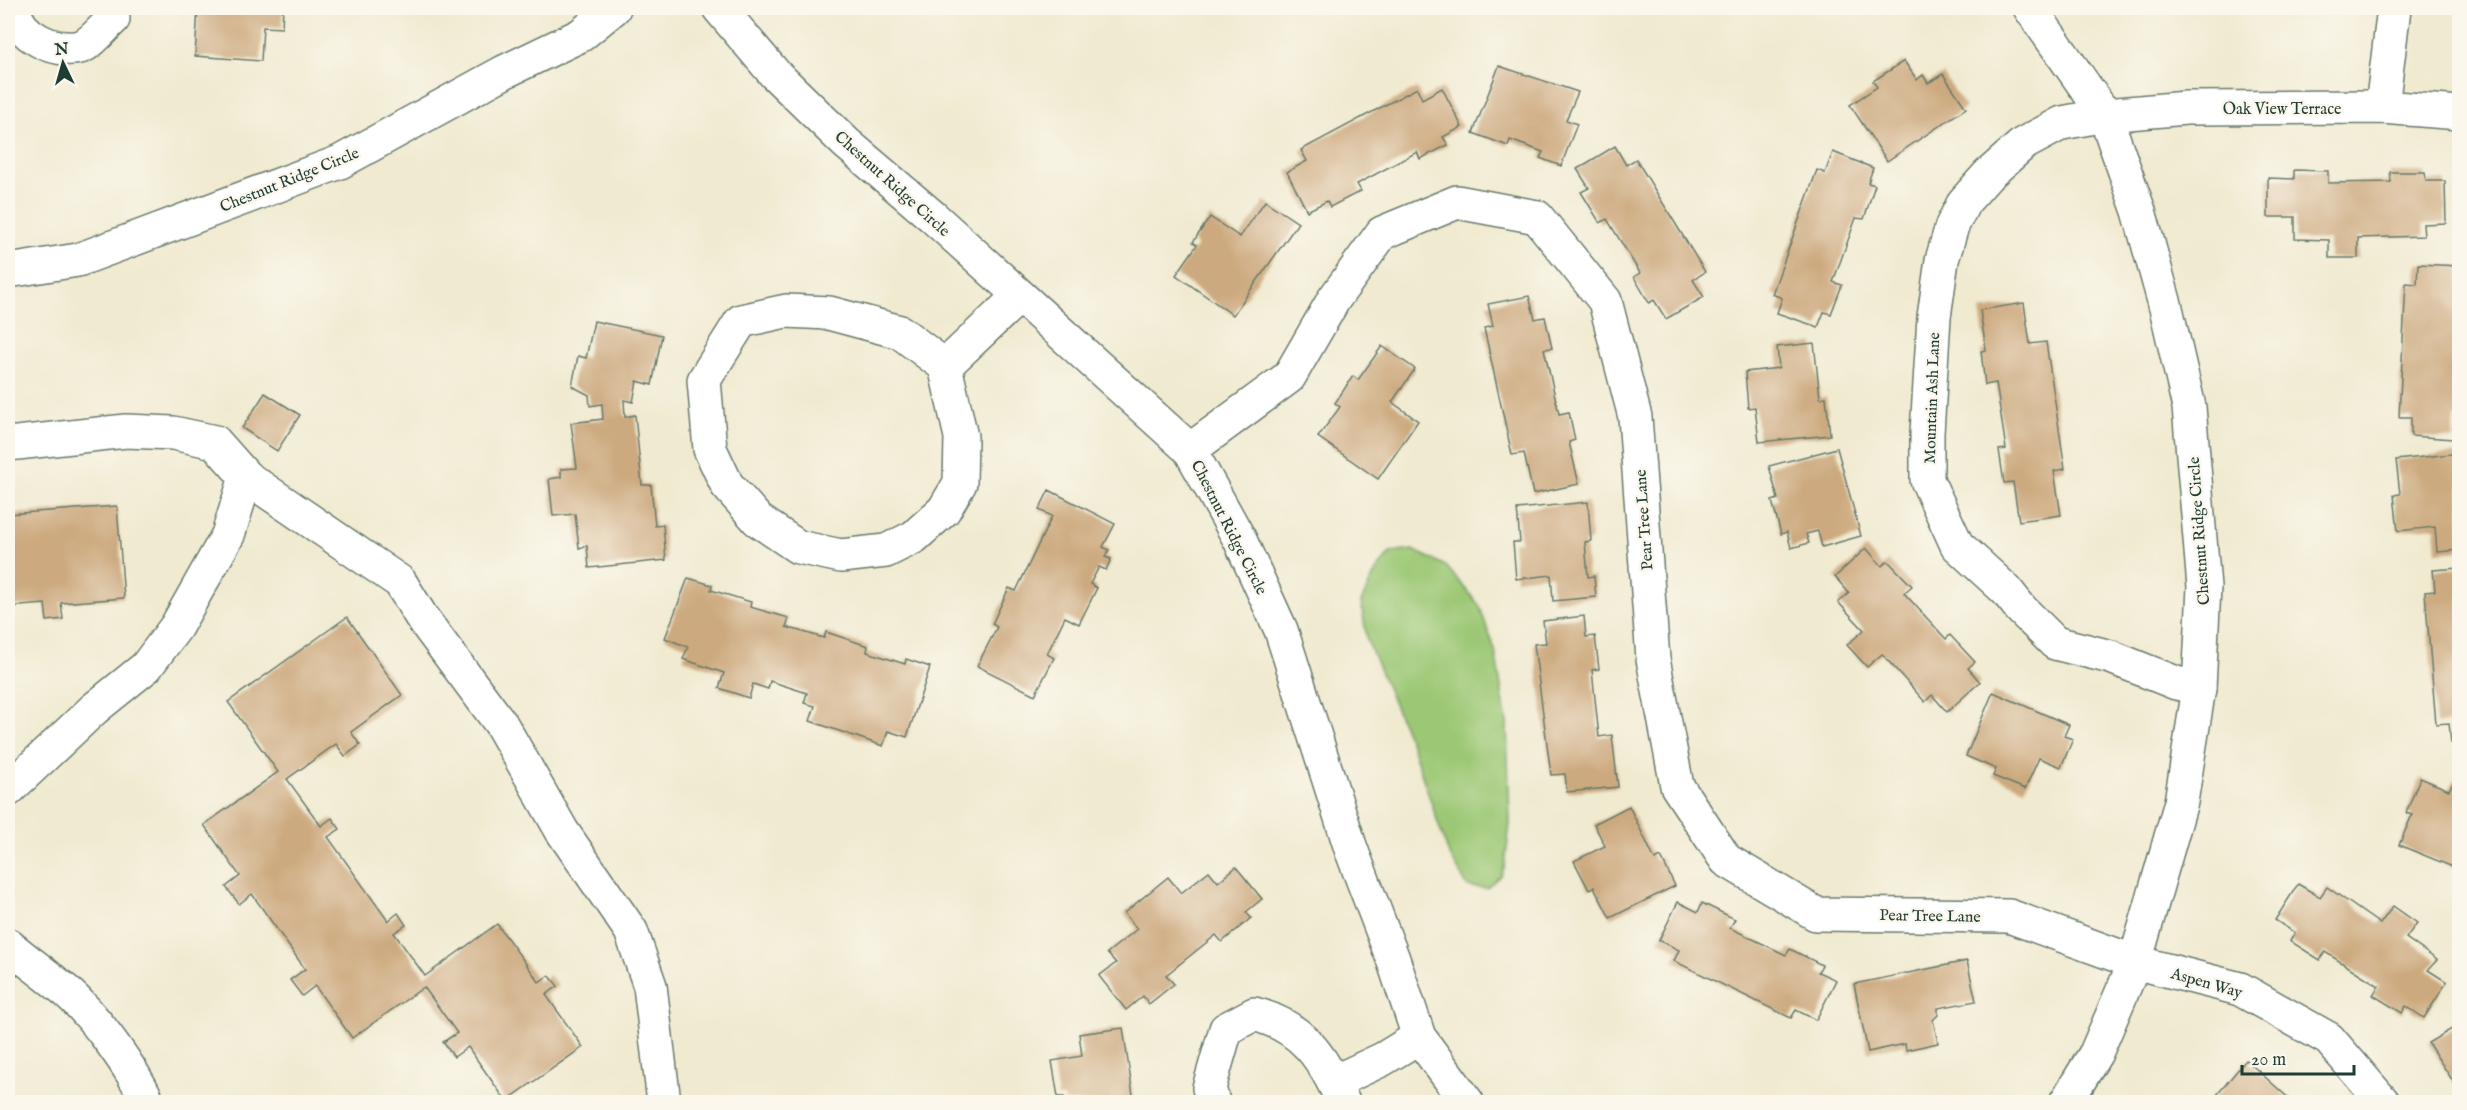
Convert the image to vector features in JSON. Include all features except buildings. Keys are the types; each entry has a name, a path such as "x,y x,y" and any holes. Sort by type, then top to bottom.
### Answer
{"street":[{"path":"14,8 15,15 26,33 60,49 83,47 113,19 112,8"},
{"name":"Chestnut Ridge Circle","path":"8,271 78,260 340,162 504,72 580,34 614,8"},
{"name":"Chestnut Ridge Circle","path":"719,8 775,74 815,112 1190,450 1240,540 1281,630 1351,849 1393,959 1419,1038 1467,1102"},
{"name":"Chestnut Ridge Circle","path":"2030,8 2105,115 2139,211 2166,308 2189,407 2204,587 2199,688 2181,802 2135,962 2096,1053 2066,1102"},
{"path":"2382,107 2394,8"},
{"name":"Oak View Terrace","path":"2105,115 2186,108 2382,107 2460,113"},
{"name":"Mountain Ash Lane","path":"2105,115 2062,123 2022,144 1964,202 1952,225 1942,260 1934,317 1927,433 1928,480 1957,546 2006,590 2021,609 2055,643 2111,657 2175,683 2199,688"},
{"name":"Pear Tree Lane","path":"1190,450 1289,377 1334,299 1382,234 1457,202 1537,217 1605,301 1635,417 1653,659 1677,786 1726,860 1816,914 2010,916 2135,962"},
{"path":"945,366 1018,297"},
{"path":"786,311 829,313 900,332 945,366 961,437 960,483 944,510 914,537 886,551 841,556 798,547 758,520 727,485 710,449 704,380 741,321 786,311"},
{"path":"8,444 126,431 173,433 215,442 246,477 400,582 422,618 501,724 562,831 631,931 650,986 664,1102"},
{"path":"8,790 94,709 146,667 176,627 228,535 246,477"},
{"path":"8,945 68,993 104,1034 141,1087 148,1102"},
{"name":"Aspen Way","path":"2135,962 2241,989 2329,1039 2383,1102"},
{"path":"1213,1102 1209,1088 1226,1029 1254,1014 1273,1019 1290,1028 1318,1053 1339,1092 1383,1059 1419,1038"}],"green space":[{"path":"1413,550 1446,566 1479,605 1495,650 1507,723 1510,824 1505,865 1501,876 1487,888 1468,887 1448,852 1413,749 1367,640 1361,602 1376,571 1390,553"}]}
